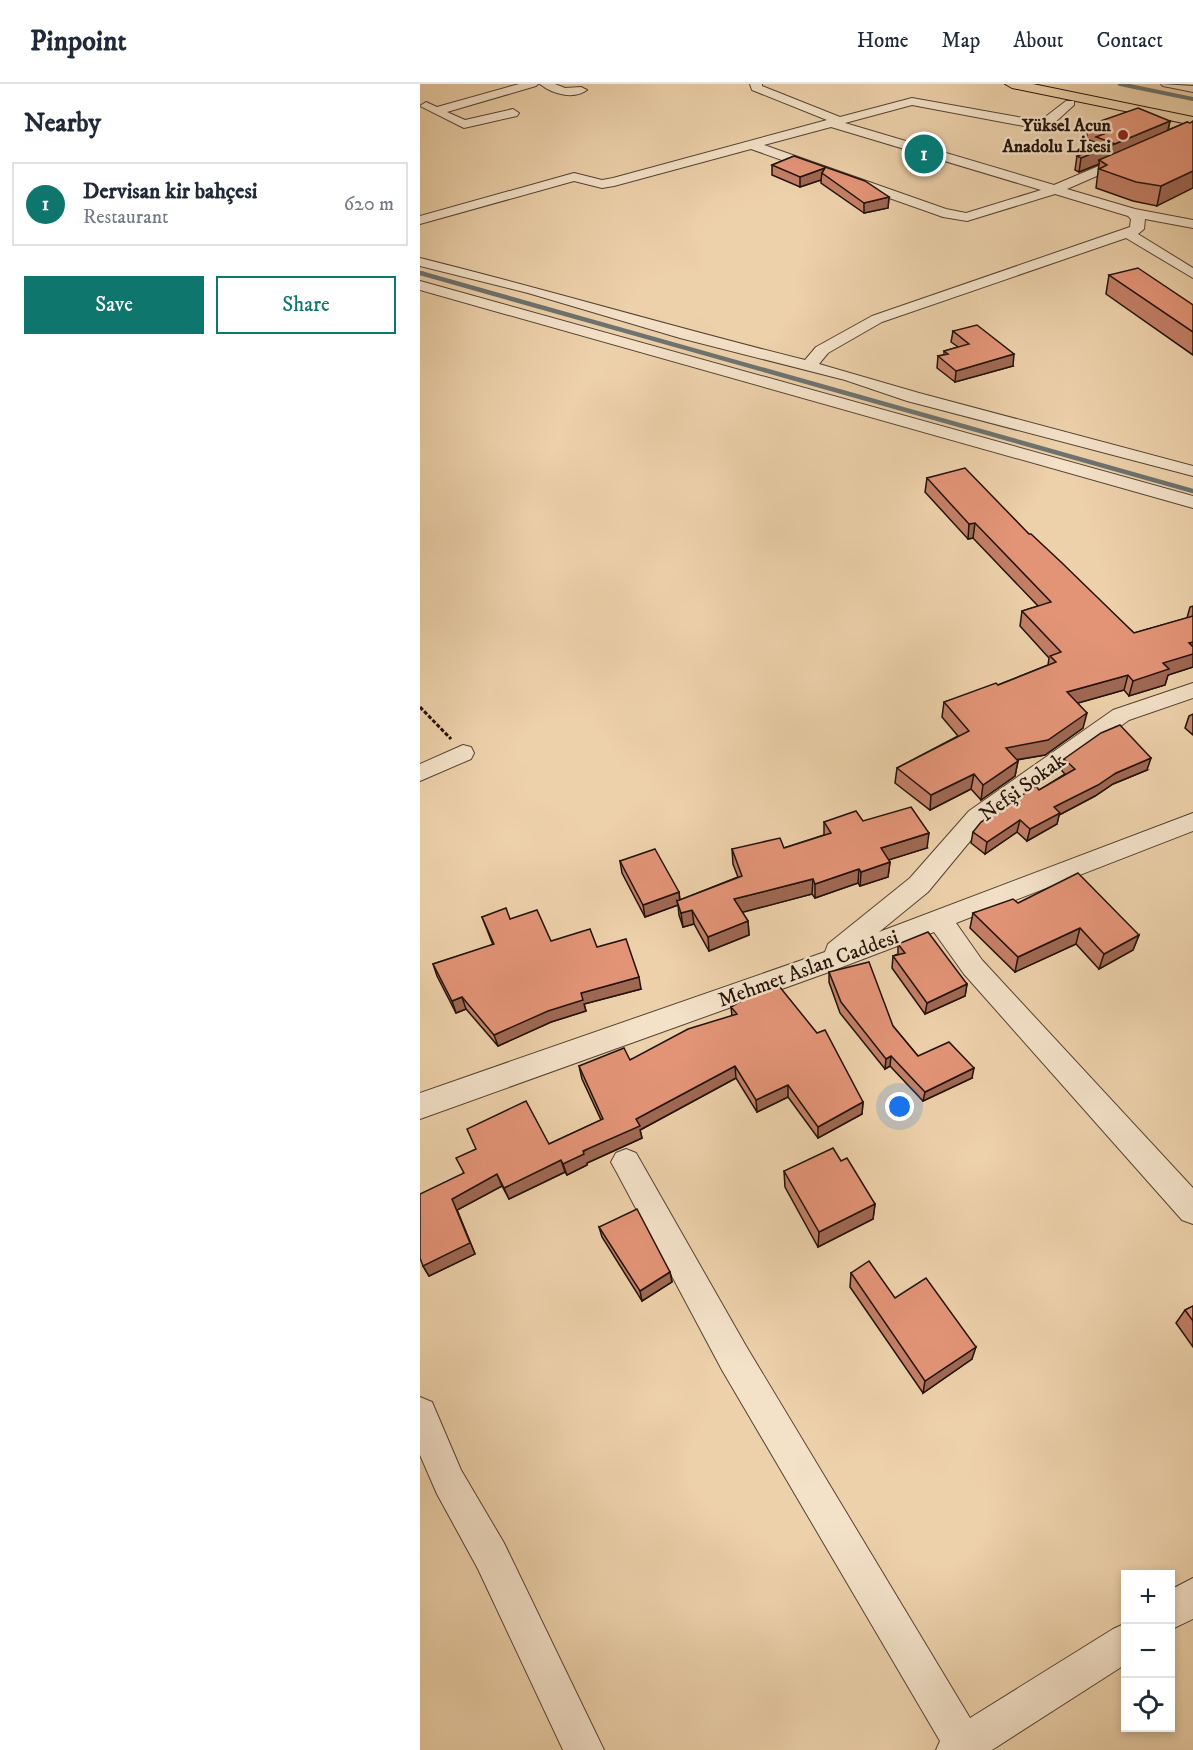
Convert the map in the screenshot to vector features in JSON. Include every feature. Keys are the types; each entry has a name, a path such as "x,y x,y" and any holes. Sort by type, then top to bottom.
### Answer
{"main road":[{"path":"1012,84 1193,121"},
{"path":"1048,84 1193,112"}],"street":[{"path":"436,111 532,84"},
{"path":"546,84 564,92 581,90"},
{"path":"756,84 756,88 835,122 1133,213 1193,224"},
{"path":"1167,84 1193,90"},
{"path":"420,220 543,183 574,177 603,184 614,182 912,101 1040,125 1047,123 1070,103"},
{"path":"420,103 464,124 513,113"},
{"path":"753,144 943,213 968,217 1057,189 1193,130"},
{"path":"808,367 822,350 877,318 1137,229 1138,219 1133,213"},
{"path":"1127,233 1193,274"},
{"path":"420,262 532,290 686,335 851,377 913,398 1193,471"},
{"path":"420,285 1193,502"},
{"name":"Nefşi Sokak","path":"820,965 919,885 977,817 1121,715 1193,690"},
{"path":"420,773 463,753"},
{"name":"Mehmet Aslan Caddesi","path":"420,1106 820,965 1193,822"},
{"path":"939,920 981,975 1193,1210"},
{"path":"626,1162 734,1358 960,1747 1121,1645"},
{"path":"420,1414 449,1482 491,1556 584,1750"},
{"path":"1175,1609 1193,1597"}],"path":[{"path":"420,707 463,753"}],"building":[{"path":"1138,108 1170,121 1081,158 1077,156 1113,143 1096,137 1109,132 1089,125"},
{"path":"1193,121 1193,171 1161,186 1136,182 1099,169 1107,165 1099,160"},
{"path":"794,156 865,181 889,197 864,203 822,173 825,168 800,177 772,165"},
{"path":"1138,268 1193,305 1193,332 1109,275"},
{"path":"977,325 1014,354 956,371 938,356 948,354 944,351 969,344 953,331"},
{"path":"965,468 1029,534 1134,633 1193,616 1193,642 1189,643 1193,647 1193,654 1163,663 1169,669 1133,681 1128,675 1067,692 1087,713 1048,740 1006,748 1018,761 983,785 974,774 931,795 897,768 969,731 944,702 996,683 998,685 1056,662 1050,656 1061,652 1022,611 1051,602 975,523 969,524 927,478"},
{"path":"1120,725 1151,758 1116,773 1098,785 1054,807 1060,813 1030,829 1020,820 987,842 973,832 981,822 1036,786 1039,790 1075,769 1064,759 1101,733"},
{"path":"911,807 929,833 881,848 890,862 861,872 859,869 815,884 813,879 734,899 748,921 708,937 692,910 681,913 677,901 742,876 732,849 780,838 784,848 831,833 824,822 856,811 863,821"},
{"path":"655,849 679,892 643,905 620,861"},
{"path":"1078,873 1139,935 1104,954 1080,928 1018,957 973,913 1013,899 1018,903"},
{"path":"506,908 510,919 537,910 551,941 590,929 597,947 626,939 639,977 581,993 583,1000 548,1011 494,1035 462,997 452,1001 433,964 494,944 482,917"},
{"path":"928,932 967,984 927,1003 893,956 905,953 898,944"},
{"path":"869,962 893,1026 918,1056 949,1042 974,1068 925,1092 891,1056 886,1059 841,1002 829,972"},
{"path":"775,981 817,1033 825,1030 863,1102 818,1127 788,1085 756,1100 735,1066 636,1119 640,1126 583,1151 584,1154 563,1164 561,1160 504,1188 497,1174 452,1199 470,1243 423,1266 420,1258 420,1194 464,1173 456,1158 476,1149 467,1129 526,1101 549,1144 603,1119 579,1066 624,1048 630,1060 688,1029 737,1014 731,1007"},
{"path":"833,1148 841,1161 847,1158 875,1204 819,1232 784,1171"},
{"path":"637,1209 670,1272 640,1291 599,1227"},
{"path":"869,1261 895,1298 926,1278 976,1347 925,1381 851,1273"},
{"path":"1193,1306 1193,1321 1185,1310"}],"waterway":[{"path":"1120,84 1193,99"},
{"path":"424,274 420,273 1193,491"}],"place":[{"name":"Yüksel Acun Anadolu Lİsesi","path":"1123,135"},
{"name":"Dervisan kir bahçesi","path":"924,154"}]}
